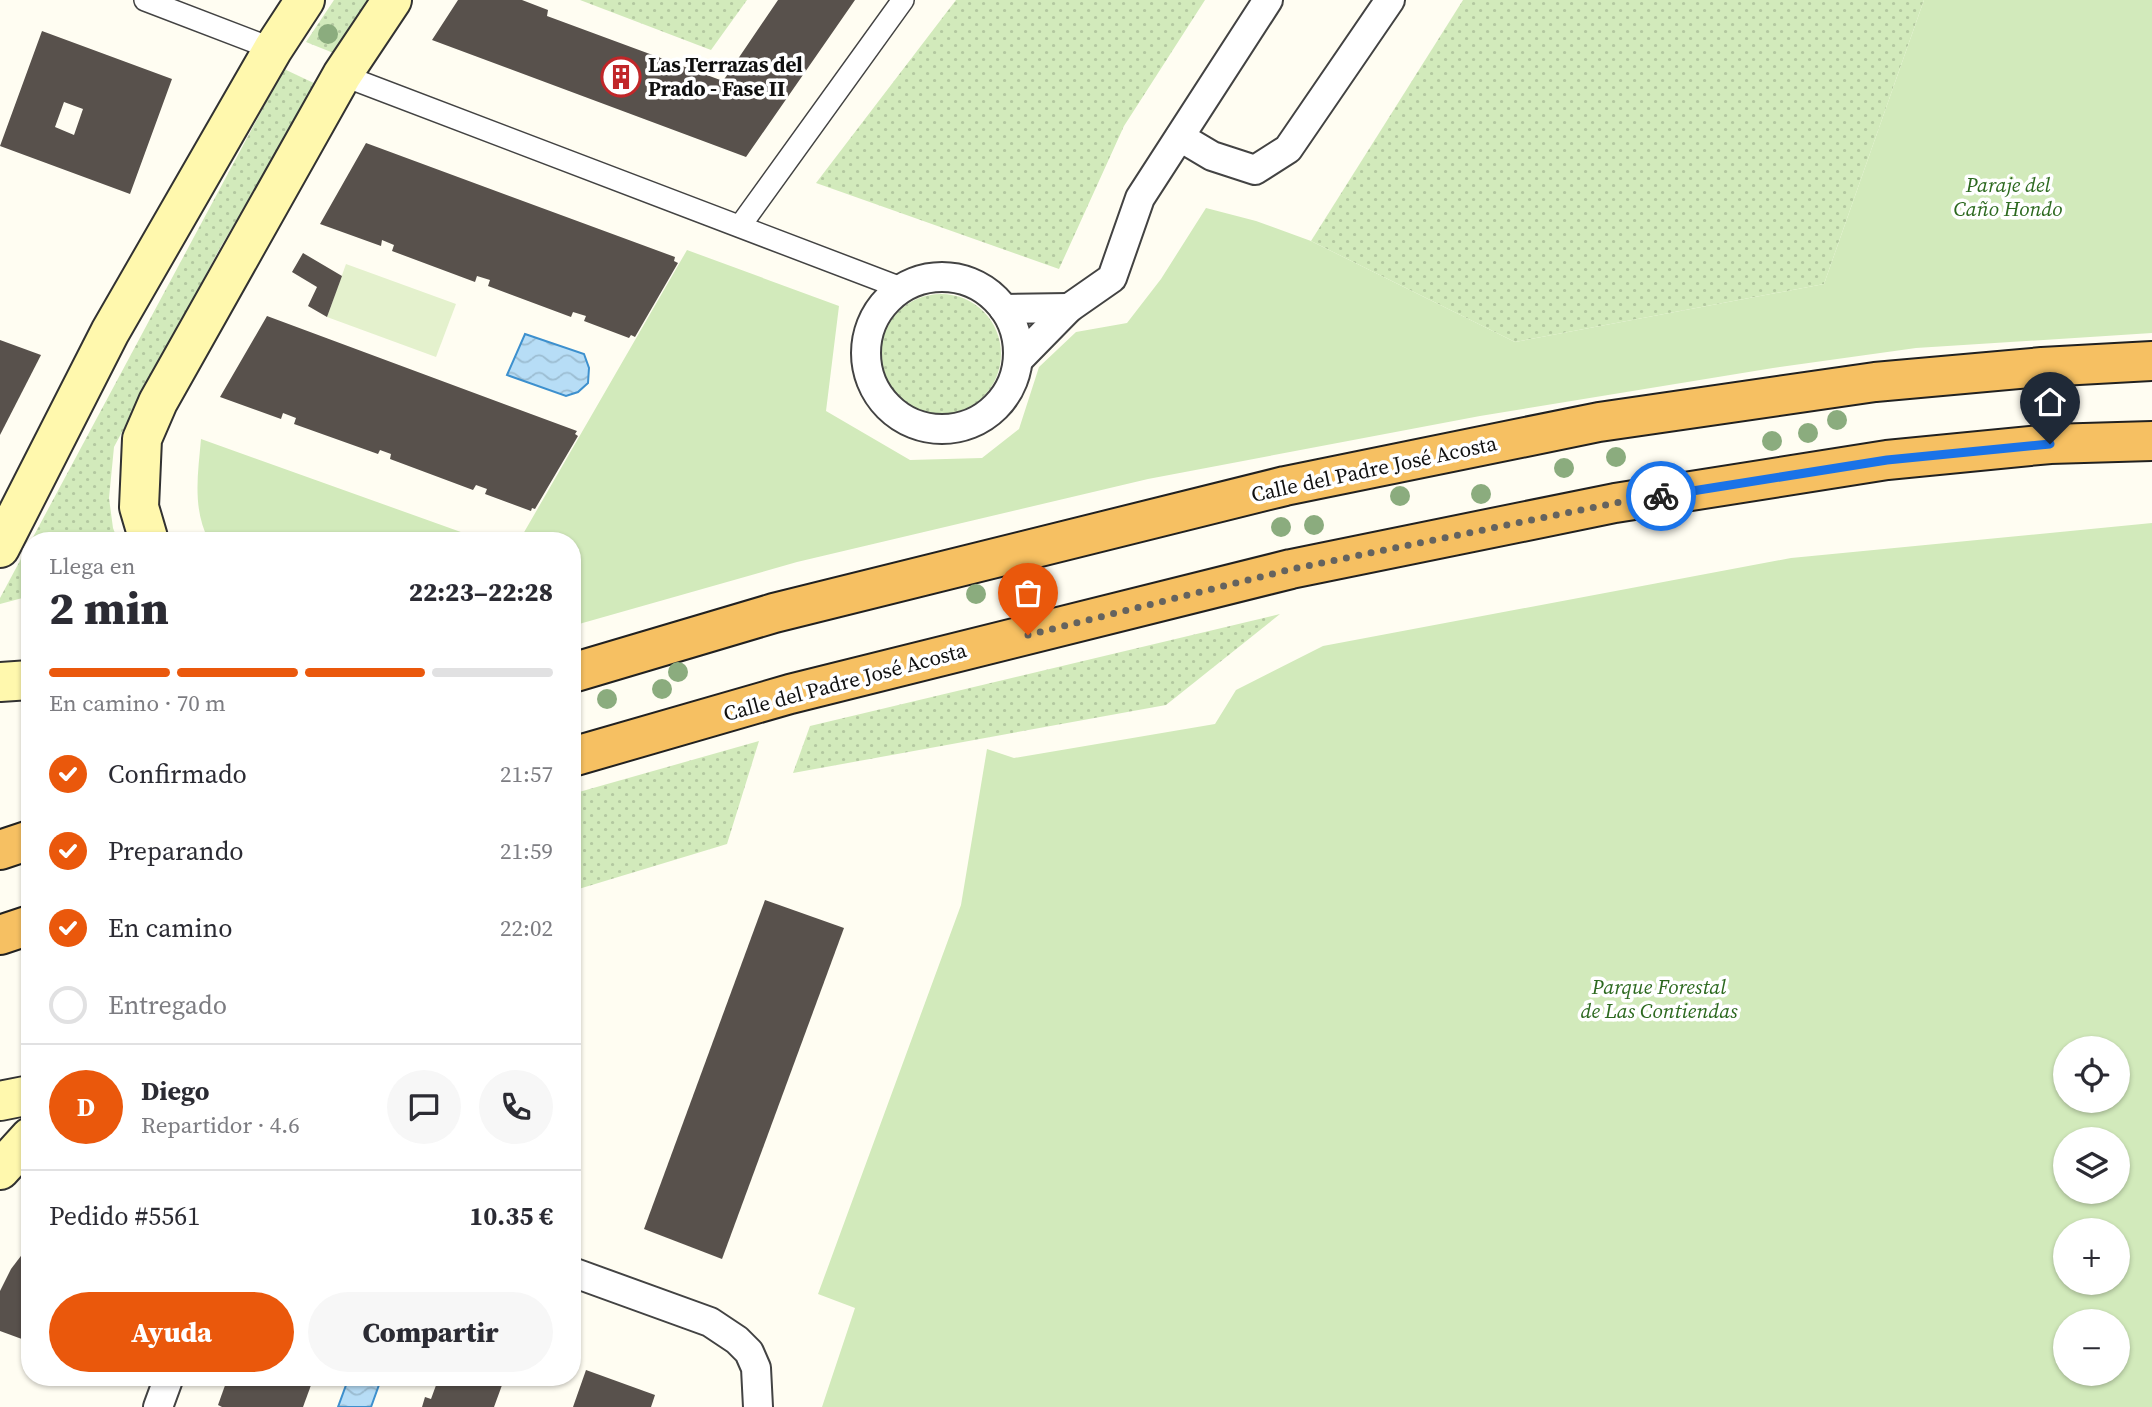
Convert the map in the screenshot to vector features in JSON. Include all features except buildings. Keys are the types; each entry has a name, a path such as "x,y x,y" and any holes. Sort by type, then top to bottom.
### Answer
{"highway":[{"name":"Calle del Padre José Acosta","path":"581,670 774,613 1285,486 1599,422 1875,382 2152,361"},
{"name":"Calle del Padre José Acosta","path":"581,754 790,694 1292,569 1615,503 1887,460 2050,444 2152,440"},
{"path":"0,850 21,843"},
{"path":"0,935 21,928"}],"main road":[{"path":"0,548 110,332 273,49 305,0"},
{"path":"146,532 139,507 142,439 158,402 342,75 392,0"},
{"path":"0,682 21,681"},
{"path":"0,1101 21,1097"},
{"path":"0,1170 21,1147"}],"street":[{"path":"145,0 273,49"},
{"path":"740,226 902,0"},
{"path":"1018,360 1069,308 1112,278 1140,198 1268,0"},
{"path":"1180,137 1212,156 1255,170 1288,149 1390,0"},
{"path":"342,75 901,288"},
{"path":"945,277 967,281 988,292 1004,309 1013,324 1018,360 1011,385 997,406 976,422 951,429 925,428 901,418 882,401 869,379 865,353 869,328 882,306 901,288 922,279 945,277"},
{"path":"1004,309 1069,308"},
{"path":"581,1275 710,1322 737,1340 749,1352 756,1368 758,1407"},
{"path":"159,1407 166,1386"}],"green space":[{"path":"334,0 371,0 336,54 306,42"},
{"path":"580,0 747,0 711,50"},
{"path":"956,0 1205,0 1124,126 1059,269 816,183"},
{"path":"1463,0 1924,0 1824,284 1515,342 1311,241"},
{"name":"Paraje del Caño Hondo","path":"1924,0 2152,0 2152,333 1916,348 1773,368 1480,416 1148,479 797,562 581,623 581,532 524,532 687,250 839,306 826,411 910,460 982,458 1019,429 1039,367 1076,332 1127,323 1161,279 1206,208 1256,221 1311,241 1515,342 1824,284"},
{"path":"284,69 318,85 220,248 114,447 109,498 115,532 36,532"},
{"path":"346,264 456,304 436,357 327,317"},
{"path":"941,294 964,299 983,312 996,331 1001,354 996,377 983,396 964,409 941,414 918,409 899,396 886,377 881,354 886,331 899,312 918,299"},
{"path":"201,439 461,532 205,532 198,503"},
{"name":"Parque Forestal de Las Contiendas","path":"2152,523 2152,1407 822,1407 855,1308 818,1294 961,905 987,749 1014,758 1215,724 1236,690 1323,646 1791,558"},
{"path":"21,559 21,598 0,604 0,598"},
{"path":"1280,614 1166,705 793,773 810,726"},
{"path":"759,741 727,844 581,888 581,791"}],"water":[{"path":"525,334 584,354 589,368 588,383 578,392 566,396 507,375"},
{"path":"346,1386 379,1386 371,1407 338,1407"}],"way so far":[{"path":"1028,635 1292,569 1661,496"}],"place":[{"name":"Las Terrazas del Prado - Fase II","path":"621,77"}],"route":[{"path":"1661,496 1887,460 2050,444"}]}
